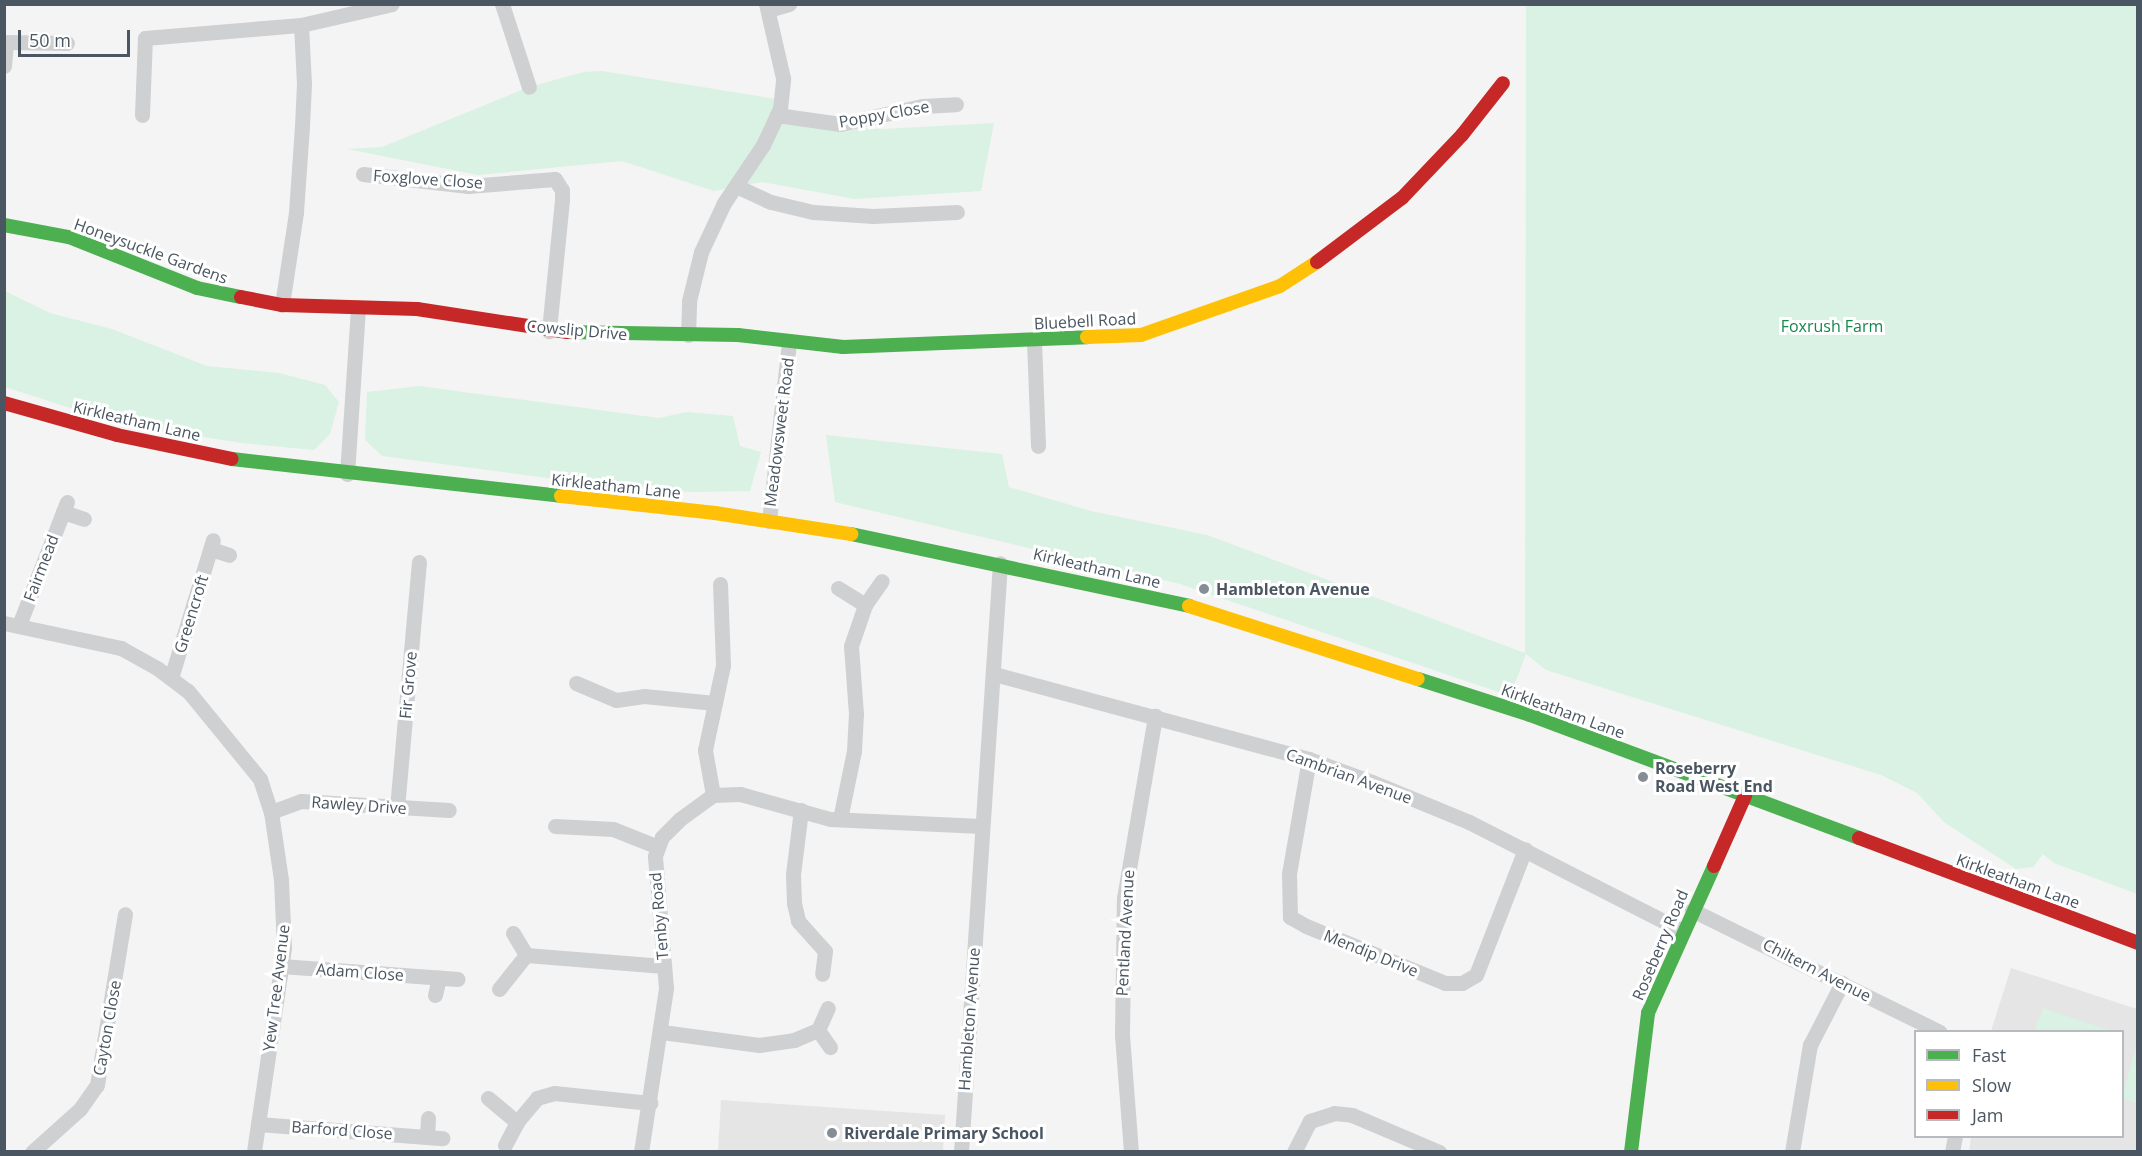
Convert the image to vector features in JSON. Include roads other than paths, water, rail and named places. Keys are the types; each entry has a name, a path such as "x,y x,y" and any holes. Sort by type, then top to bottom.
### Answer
{"main road":[{"name":"Bluebell Road","path":"688,335 738,335 789,343 843,347 1141,335 1280,286 1342,246 1402,198 1462,135 1503,83"},
{"name":"Honeysuckle Gardens","path":"4,225 69,237 197,288 282,305 358,307"},
{"name":"Cowslip Drive","path":"358,307 417,309 549,331 688,335"},
{"name":"Kirkleatham Lane","path":"4,403 117,435 229,459 769,521 1000,564 1198,608 1302,639 1530,715 2138,943"},
{"name":"Roseberry Road","path":"1631,1152 1648,1013 1692,910 1745,796"}],"street":[{"path":"142,115 145,38 301,25 392,4"},
{"path":"502,4 529,87"},
{"path":"688,335 693,273 712,230 736,186 763,145 777,115 783,78 767,7 789,4"},
{"path":"282,305 296,212 302,126 304,84 301,25"},
{"path":"4,66 5,42 67,43"},
{"name":"Poppy Close","path":"777,115 840,124 922,106 956,104"},
{"name":"Foxglove Close","path":"363,174 468,186 555,179 562,189 562,200 549,331"},
{"path":"736,186 771,202 813,212 873,216 957,212"},
{"path":"347,474 358,307"},
{"path":"1034,340 1038,446"},
{"name":"Meadowsweet Road","path":"769,521 789,343"},
{"name":"Fairmead","path":"12,624 65,507 84,519"},
{"name":"Greencroft","path":"171,678 212,544 229,555"},
{"name":"Fir Grove","path":"397,808 419,562"},
{"name":"Hambleton Avenue","path":"961,1152 1000,564"},
{"path":"840,819 854,751 856,714 851,646 865,605 882,581"},
{"path":"713,795 705,750 723,665 720,584"},
{"path":"838,588 865,605"},
{"name":"Yew Tree Avenue","path":"12,624 121,648 171,678 188,691 226,734 260,780 271,812 284,920 281,966 254,1152"},
{"name":"Cambrian Avenue","path":"994,674 1309,759 1469,822 1683,931"},
{"path":"576,683 616,700 644,696 715,703"},
{"name":"Pentland Avenue","path":"1131,1152 1122,1035 1124,898 1155,716"},
{"name":"Mendip Drive","path":"1309,759 1289,874 1290,917 1306,926 1445,983 1462,982 1476,975 1525,849"},
{"path":"555,826 614,829 658,847 662,837 680,819 713,795 740,794 840,819 981,826"},
{"name":"Rawley Drive","path":"271,812 301,801 449,810"},
{"path":"801,810 793,874 794,903 798,921 825,951 822,974"},
{"name":"Tenby Road","path":"641,1152 662,1032 664,966 655,874 658,847"},
{"name":"Chiltern Avenue","path":"1692,910 1936,1030"},
{"name":"Cayton Close","path":"32,1152 80,1109 97,1085 125,914"},
{"path":"513,933 526,956"},
{"path":"526,956 664,966"},
{"path":"499,989 526,956"},
{"name":"Adam Close","path":"281,966 459,979"},
{"path":"435,995 439,977"},
{"path":"1792,1152 1810,1045 1842,982"},
{"path":"662,1032 759,1045 794,1040 818,1030 828,1008"},
{"path":"818,1030 830,1047"},
{"path":"505,1145 517,1122 537,1098 554,1093 650,1103"},
{"path":"488,1098 517,1122"},
{"path":"1294,1152 1310,1121 1335,1113 1352,1115 1439,1152"},
{"name":"Barford Close","path":"258,1124 434,1137 428,1118"}],"place":[{"name":"Hambleton Avenue","path":"1204,589"},
{"name":"Roseberry Road West End","path":"1643,777"},
{"name":"Riverdale Primary School","path":"832,1133"}],"park label":[{"name":"Foxrush Farm","path":"1832,326"}]}
